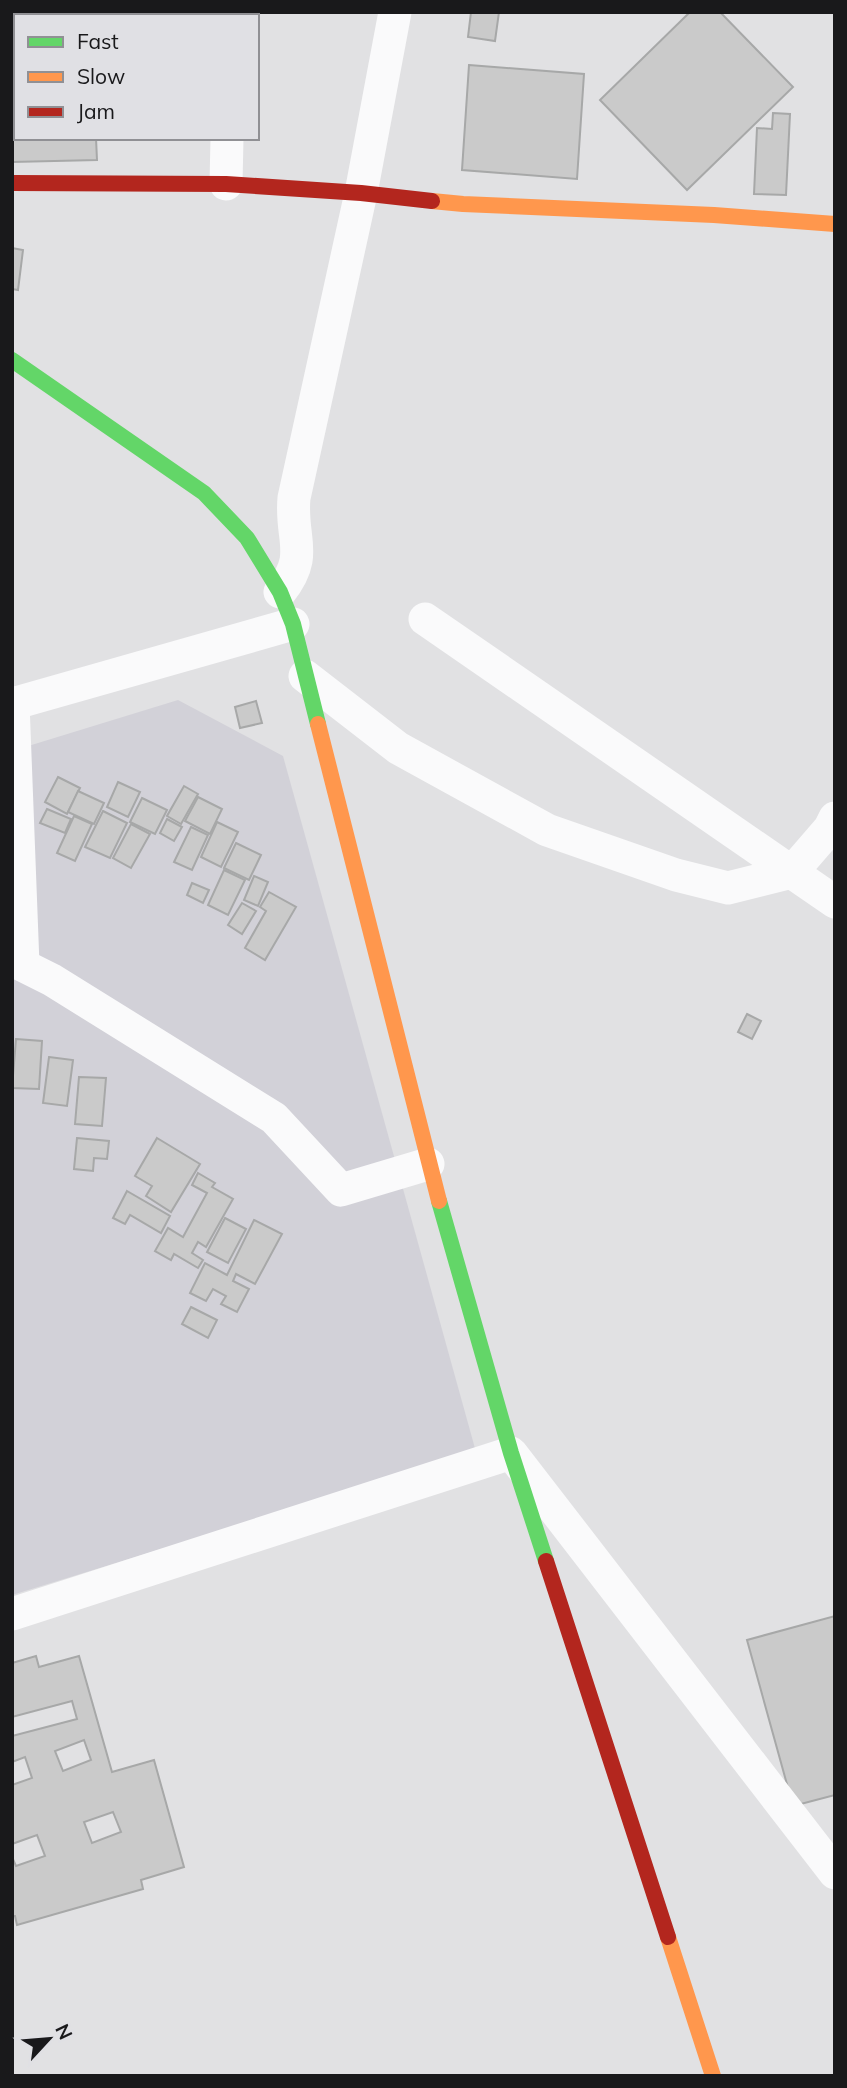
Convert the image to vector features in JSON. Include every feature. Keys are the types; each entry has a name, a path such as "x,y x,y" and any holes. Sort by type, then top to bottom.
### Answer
{"street":[{"path":"280,592 296,566 298,550 293,523 294,498 360,193 395,12"},
{"path":"226,184 227,140"},
{"path":"12,183 226,184 360,193 463,204 714,215 835,224"},
{"path":"12,360 204,493 247,538 280,592 293,624 428,1164 512,1453 710,2075"},
{"path":"425,619 835,902"},
{"path":"293,624 13,703 18,963 52,980 274,1118 341,1190 428,1164"},
{"path":"305,676 398,748 547,830 676,875 728,888 792,872 830,828 835,818"},
{"path":"12,1614 512,1453"},
{"path":"512,1453 835,1873"}],"shaded area":[{"path":"178,700 283,756 476,1452 12,1595 12,751"}],"building":[{"path":"12,12 72,12 14,14 12,31"},
{"path":"471,12 499,12 495,41 468,37"},
{"path":"690,12 720,12 793,87 687,190 600,100"},
{"path":"469,65 584,74 577,179 462,170"},
{"path":"12,111 14,140 96,140 97,160 12,162"},
{"path":"773,113 790,114 786,195 754,194 757,128 772,129"},
{"path":"12,248 23,250 18,290 12,289"},
{"path":"256,701 262,723 240,728 235,707"},
{"path":"58,777 80,788 67,814 45,802"},
{"path":"118,782 140,792 128,817 107,807"},
{"path":"184,786 198,794 181,824 167,816"},
{"path":"78,791 104,803 94,824 68,812"},
{"path":"198,797 222,809 210,834 185,821"},
{"path":"142,798 167,810 155,834 130,822"},
{"path":"47,809 71,819 65,833 40,823"},
{"path":"103,811 127,823 110,858 85,847"},
{"path":"74,816 92,824 75,861 57,853"},
{"path":"167,819 182,827 174,841 160,833"},
{"path":"217,822 238,832 221,867 201,857"},
{"path":"131,824 150,834 131,868 113,858"},
{"path":"191,827 208,835 192,870 174,862"},
{"path":"236,843 261,855 249,880 224,868"},
{"path":"224,870 245,880 228,915 208,905"},
{"path":"254,876 268,882 258,906 244,900"},
{"path":"192,883 209,890 203,903 187,895"},
{"path":"269,892 296,907 265,960 245,948 266,911 260,907"},
{"path":"242,903 256,911 242,934 228,925"},
{"path":"747,1014 761,1021 752,1039 738,1032"},
{"path":"16,1039 42,1041 39,1089 12,1088"},
{"path":"49,1057 73,1060 67,1106 43,1103"},
{"path":"79,1077 106,1078 102,1126 75,1124"},
{"path":"77,1138 109,1141 107,1159 94,1158 93,1171 74,1169"},
{"path":"157,1138 200,1164 171,1212 146,1196 152,1186 135,1176"},
{"path":"198,1173 215,1183 212,1187 233,1199 206,1247 198,1242 192,1253 203,1260 198,1268 174,1254 171,1260 155,1251 168,1228 183,1237 207,1193 192,1185"},
{"path":"127,1191 170,1216 161,1233 130,1215 125,1224 113,1218"},
{"path":"225,1218 246,1229 228,1263 207,1252"},
{"path":"254,1220 282,1234 255,1284 236,1274 233,1281 249,1289 237,1312 221,1304 226,1296 213,1289 206,1301 190,1293 205,1263 227,1275"},
{"path":"191,1307 217,1320 208,1338 182,1324"},
{"path":"835,1616 835,1795 793,1806 747,1640"},
{"path":"36,1656 39,1667 79,1656 112,1772 154,1760 184,1867 141,1880 143,1889 17,1925 15,1916 12,1916 12,1857 16,1866 45,1856 37,1835 12,1844 12,1785 32,1778 25,1757 12,1762 12,1736 77,1719 72,1701 12,1717 12,1663","holes":["84,1740 91,1760 63,1771 55,1751","113,1812 121,1832 92,1843 84,1822"]}],"traffic: fast":[{"path":"12,360 204,493 247,538 280,592 293,624 318,724"},
{"path":"439,1201 511,1453 546,1561"}],"traffic: slow":[{"path":"432,201 835,224"},
{"path":"318,724 439,1201"},
{"path":"668,1937 713,2076"}],"traffic: jam":[{"path":"12,183 226,184 361,193 432,201"},
{"path":"546,1561 668,1937"}]}
